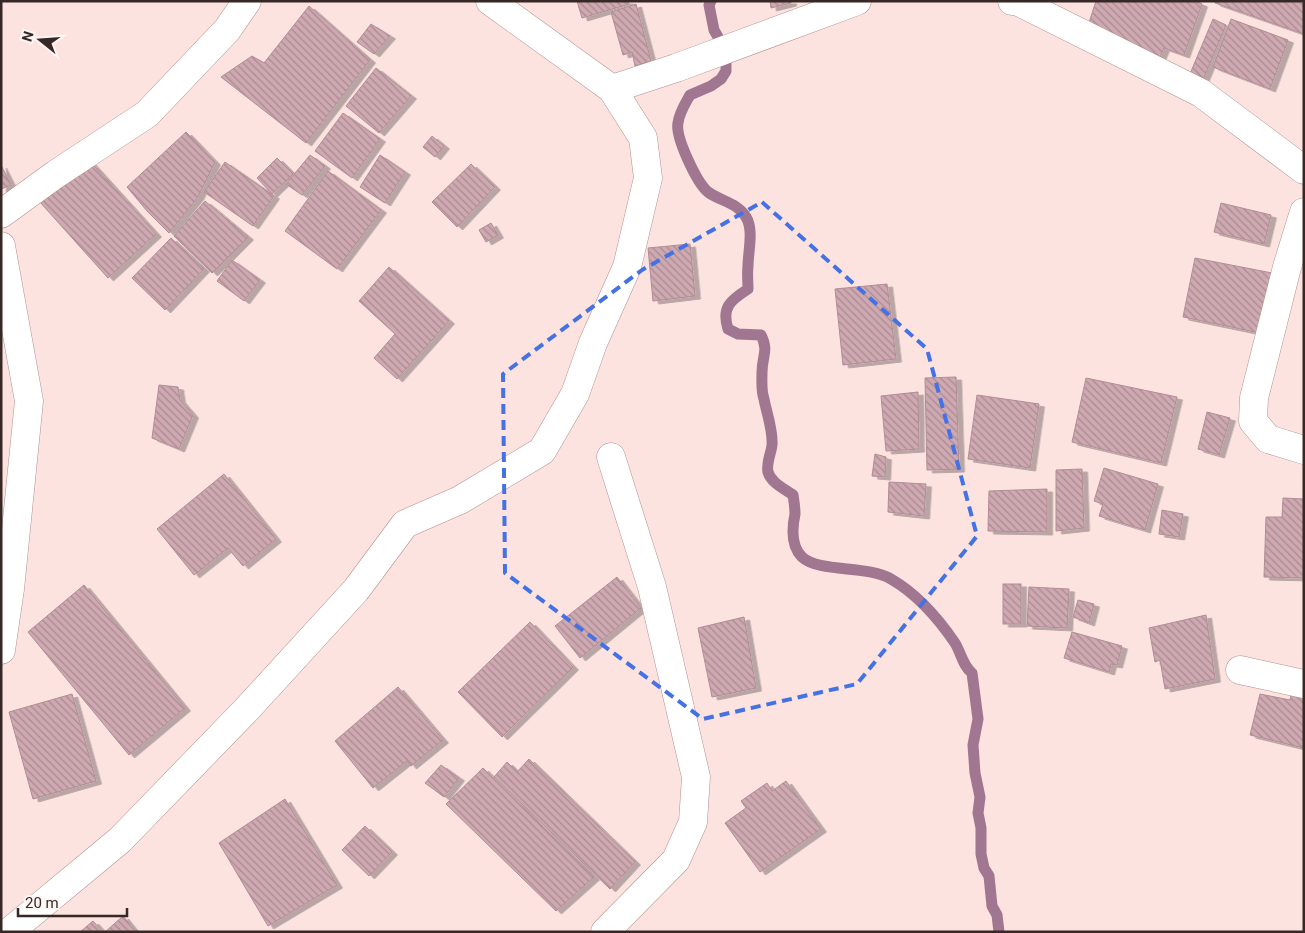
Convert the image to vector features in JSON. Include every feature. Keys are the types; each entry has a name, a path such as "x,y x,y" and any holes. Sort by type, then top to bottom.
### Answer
{"street":[{"path":"1,214 56,174 147,114 227,30 247,1"},
{"path":"9,932 120,840 247,709 356,590 405,524 460,500 542,451 575,394 594,343 627,267 648,178 643,138 612,89 490,1"},
{"path":"612,89 676,68 857,1"},
{"path":"1012,1 1019,2 1201,93 1304,170"},
{"path":"1304,212 1287,267 1254,398 1253,421 1268,440 1304,450"},
{"path":"1,246 29,401 10,589 1,650"},
{"path":"605,932 676,860 693,822 696,777 652,587 611,457"},
{"path":"1240,670 1304,684"}],"highlighted area":[{"path":"762,202 927,349 977,536 857,684 703,719 505,573 503,374 642,270"}],"building":[{"path":"577,1 628,1 629,4 582,18"},
{"path":"770,1 791,1 791,3 771,8"},
{"path":"1096,1 1195,1 1202,4 1184,55 1164,48 1159,60 1086,32"},
{"path":"1216,1 1304,1 1304,34 1215,3"},
{"path":"636,4 651,61 635,66 632,52 623,55 611,12"},
{"path":"309,6 370,60 306,143 221,77 252,56 264,63"},
{"path":"1213,19 1226,25 1200,87 1187,81"},
{"path":"1231,19 1288,40 1270,89 1213,67"},
{"path":"371,24 390,36 374,54 357,42"},
{"path":"376,68 411,96 379,133 346,106"},
{"path":"343,113 380,139 352,178 315,151"},
{"path":"186,132 215,162 198,197 169,233 127,187"},
{"path":"432,136 444,146 435,157 423,147"},
{"path":"310,155 325,166 302,195 286,184"},
{"path":"380,155 405,172 385,203 360,187"},
{"path":"86,157 156,234 108,278 39,201"},
{"path":"277,158 293,174 272,194 257,178"},
{"path":"225,162 274,196 253,226 204,192"},
{"path":"471,164 495,187 457,227 432,202"},
{"path":"1,165 11,185 1,189"},
{"path":"328,171 381,210 337,269 285,231"},
{"path":"205,201 248,237 212,273 174,236"},
{"path":"1221,203 1271,215 1264,244 1214,232"},
{"path":"491,223 498,235 486,242 479,230"},
{"path":"171,238 204,269 165,310 132,278"},
{"path":"690,244 695,296 653,301 648,248"},
{"path":"1195,258 1272,273 1260,333 1183,317"},
{"path":"232,260 260,280 244,301 217,281"},
{"path":"389,267 449,321 397,379 374,358 395,334 359,301"},
{"path":"887,284 896,359 843,365 835,289"},
{"path":"956,377 959,469 927,470 925,378"},
{"path":"1086,378 1177,397 1161,463 1072,442"},
{"path":"159,385 178,387 180,400 193,415 179,449 152,438"},
{"path":"918,392 919,449 886,451 881,396"},
{"path":"977,395 1039,404 1030,468 968,459"},
{"path":"1207,412 1230,418 1219,455 1198,449"},
{"path":"875,454 886,457 885,477 872,476"},
{"path":"1104,468 1158,484 1145,530 1099,516 1103,504 1094,501"},
{"path":"1082,469 1084,528 1056,531 1056,470"},
{"path":"224,474 276,539 243,566 228,548 194,575 157,529"},
{"path":"889,482 926,484 924,516 888,512"},
{"path":"1047,489 1047,532 988,531 989,491"},
{"path":"1283,498 1304,499 1304,578 1264,577 1266,517 1282,517"},
{"path":"1162,510 1183,514 1179,537 1159,534"},
{"path":"617,577 641,608 580,658 555,626"},
{"path":"1003,584 1021,584 1021,624 1003,624"},
{"path":"84,585 185,708 129,755 28,632"},
{"path":"1029,587 1069,589 1067,628 1027,626"},
{"path":"1078,600 1094,604 1089,623 1073,617"},
{"path":"1206,615 1215,679 1165,689 1160,660 1155,662 1149,628"},
{"path":"744,617 756,688 712,697 698,628"},
{"path":"530,622 573,667 502,737 458,692"},
{"path":"1072,632 1122,646 1117,665 1111,664 1109,672 1064,658"},
{"path":"398,687 443,740 411,766 407,761 373,788 335,741"},
{"path":"1292,690 1304,693 1304,748 1250,735 1260,694 1290,700"},
{"path":"72,694 96,781 33,799 9,712"},
{"path":"529,759 635,862 610,889 494,777 507,762 517,772"},
{"path":"441,765 459,778 444,797 425,783"},
{"path":"483,768 594,877 556,911 446,804"},
{"path":"786,781 821,829 760,872 725,823 746,808 741,801 767,783 772,791"},
{"path":"285,799 337,885 268,926 219,843"},
{"path":"365,826 392,852 369,876 342,850"},
{"path":"123,916 136,932 105,932"},
{"path":"93,921 103,932 80,932"}],"waterway":[{"path":"711,1 709,5 714,30 726,51 726,71 721,79 711,86 690,95 682,109 678,130 683,149 703,187 708,192 743,212 750,228 748,289 729,305 726,321 728,329 738,334 761,335 765,345 762,366 762,389 772,439 768,472 775,483 793,495 795,514 793,537 798,553 802,557 820,565 881,575 901,585 918,599 941,625 955,643 964,663 972,673 978,719 973,745 975,773 980,797 978,813 981,828 981,854 984,868 989,876 992,906 997,915 999,932"}]}
